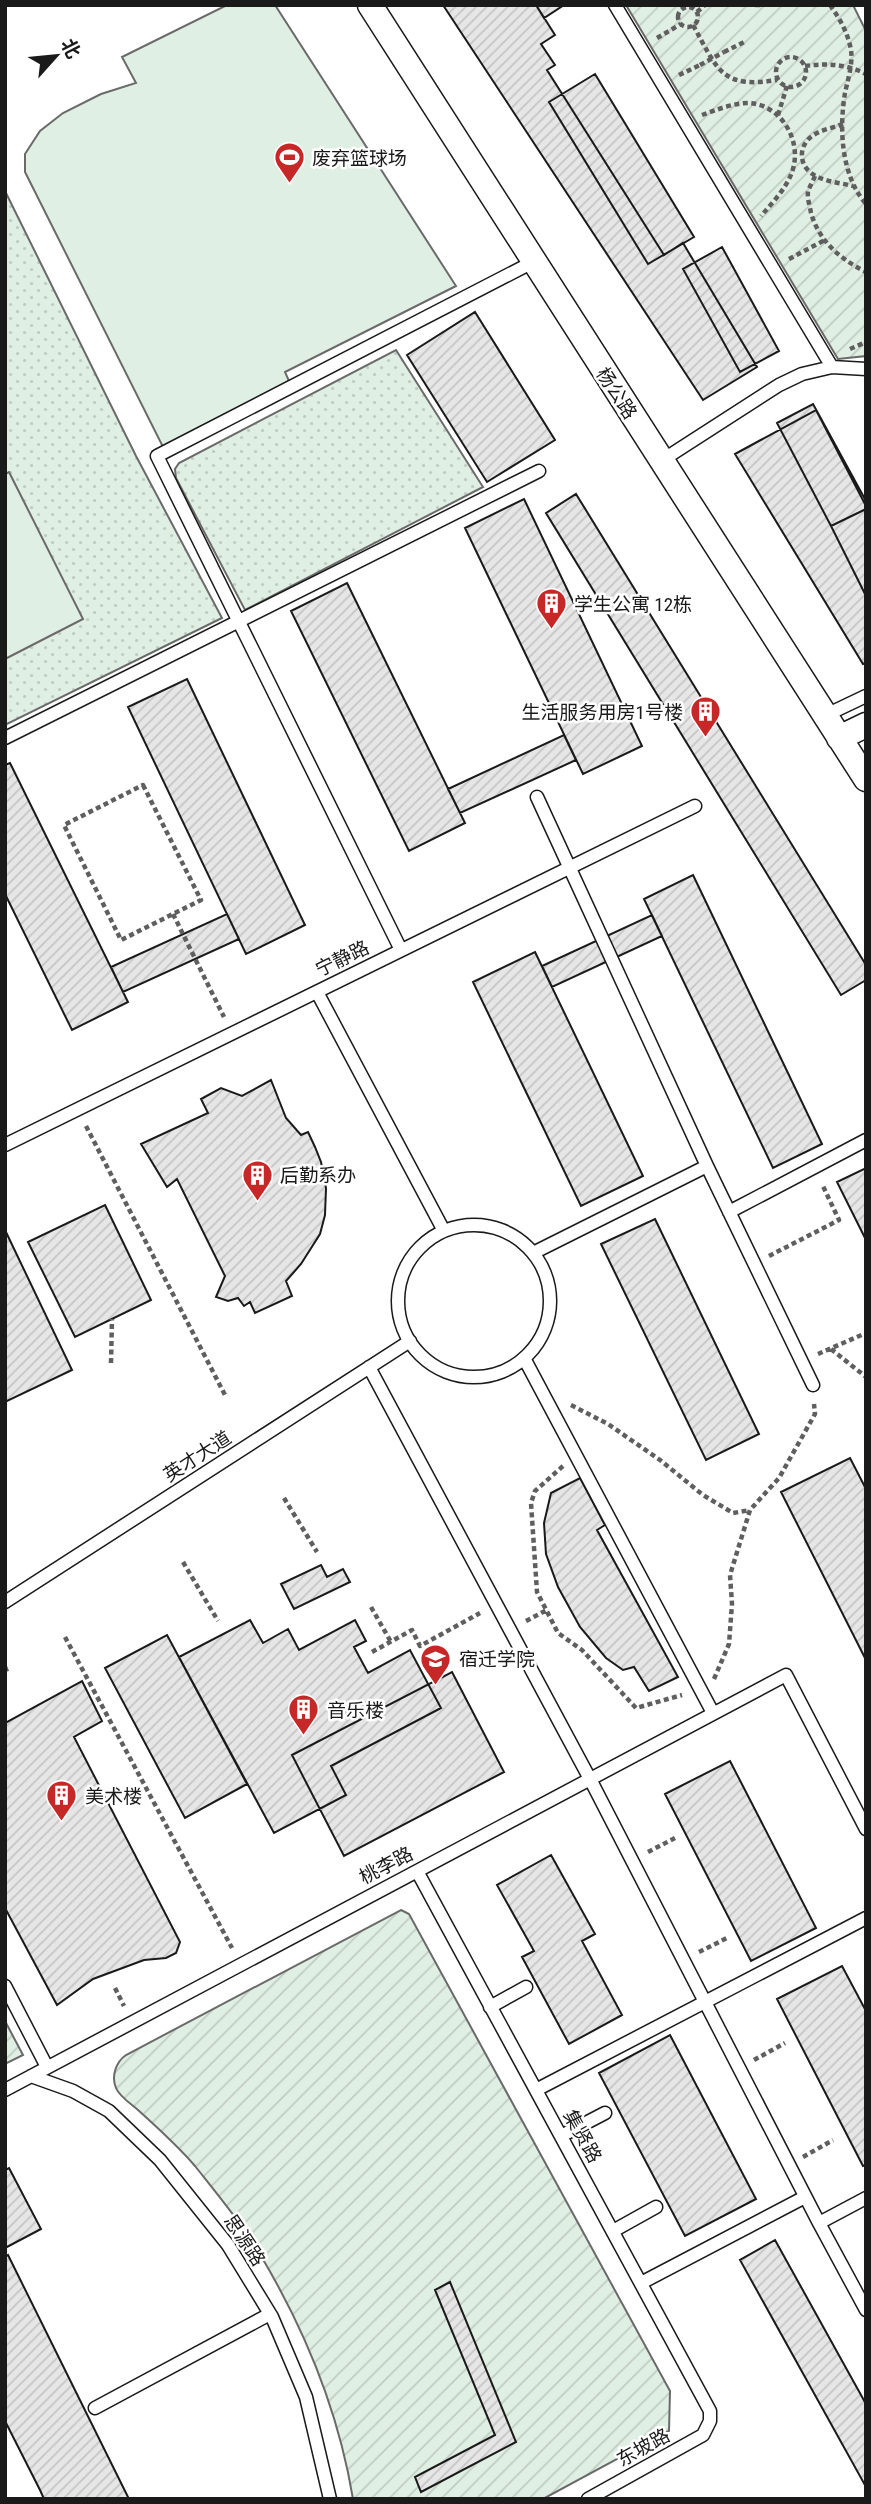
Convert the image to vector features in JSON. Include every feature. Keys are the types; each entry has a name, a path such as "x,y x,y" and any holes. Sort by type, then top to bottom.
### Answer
{"street":[{"name":"杨公路","path":"370,5 866,779"},
{"path":"839,738 866,725"}],"lane":[{"path":"615,5 832,367"},
{"path":"401,950 157,456 533,262"},
{"path":"661,461 779,385 802,374 832,367 866,369"},
{"path":"5,738 539,471"},
{"path":"824,716 866,696"},
{"path":"537,797 707,1166 813,1385"},
{"name":"宁静路","path":"5,1145 695,806"},
{"path":"317,992 444,1231"},
{"path":"729,1212 866,1140"},
{"path":"533,1253 707,1166"},
{"path":"469,1224 496,1227 519,1239 533,1253 548,1282 550,1306 545,1329 533,1350 515,1365 493,1375 469,1377 446,1372 426,1359 410,1341 400,1317 398,1291 407,1266 422,1245 444,1231 469,1224"},
{"name":"英才大道","path":"5,1602 410,1341"},
{"path":"524,1358 713,1713"},
{"path":"369,1367 633,1860 805,2197 866,2310"},
{"name":"桃李路","path":"5,2090 786,1675 853,1806"},
{"path":"866,1800 853,1806 866,1829"},
{"name":"集贤路","path":"417,1871 710,2411 710,2421"},
{"path":"536,2090 866,1918"},
{"path":"5,1986 47,2067"},
{"path":"490,2007 526,1987"},
{"name":"思源路","path":"31,2076 73,2091 109,2111 160,2160 228,2245 270,2314 306,2397 330,2499"},
{"path":"561,2136 605,2113"},
{"path":"641,2283 805,2197"},
{"path":"819,2223 866,2198"},
{"path":"613,2231 656,2207"},
{"path":"95,2408 270,2314"},
{"name":"东坡路","path":"587,2499 703,2435 710,2421"}],"path":[{"path":"697,12 705,5"},
{"path":"755,5 762,5"},
{"path":"830,5 840,18 851,52 843,124 849,176 866,204"},
{"path":"689,6 697,12 698,18 693,25 685,27 677,15 684,7 689,6"},
{"path":"641,49 681,24"},
{"path":"693,25 714,62 725,74 737,81 748,83 777,79"},
{"path":"700,65 744,42"},
{"path":"784,58 800,59 805,66 806,74 797,86 787,86 777,79 775,71 784,58"},
{"path":"805,66 822,64 850,67 866,74"},
{"path":"778,115 787,86"},
{"path":"684,122 726,107 748,103 778,115 792,134 795,156 792,173 786,186 750,230"},
{"path":"843,124 810,137 804,145 802,160 806,170 815,176 853,186"},
{"path":"795,156 802,155"},
{"path":"815,176 808,192 813,218 832,249 866,272"},
{"path":"773,268 825,240"},
{"path":"143,785 201,900 173,914 121,940 64,825 143,785"},
{"path":"173,914 227,1021"},
{"path":"78,1109 225,1395"},
{"path":"754,1264 839,1220 814,1167"},
{"path":"111,1363 112,1318"},
{"path":"802,1362 866,1333"},
{"path":"831,1349 866,1377"},
{"path":"576,1455 535,1491 531,1503 537,1592 558,1633 582,1650 636,1708 701,1690 716,1677 729,1644 732,1604 730,1575 750,1510 779,1478 815,1414 813,1385"},
{"path":"546,1399 579,1408 608,1424 660,1460 703,1495 733,1513 750,1510"},
{"path":"284,1498 317,1552"},
{"path":"183,1562 218,1620"},
{"path":"372,1652 412,1630 421,1646 497,1604"},
{"path":"371,1607 391,1642"},
{"path":"65,1637 241,1964"},
{"path":"5,1667 8,1674"},
{"path":"633,1860 675,1838"},
{"path":"684,1959 727,1938"},
{"path":"739,2068 785,2043"},
{"path":"789,2165 833,2140"}],"green space":[{"path":"227,5 275,5 456,286 285,372 289,381 163,447 25,172 25,154 40,131 63,113 101,94 136,83 122,57"},
{"path":"626,5 853,5 866,31 866,356 838,359"},
{"path":"5,191 136,456 222,618 5,725"},
{"path":"396,350 483,487 245,610 176,478 175,469 179,463"},
{"path":"9,472 83,619 5,659 5,474"},
{"path":"401,1910 409,1914 670,2391 669,2431 543,2499 353,2499 329,2404 306,2343 277,2284 238,2221 195,2166 168,2137 122,2097 114,2079 115,2070 126,2055"},
{"path":"5,2021 23,2055 5,2064"}],"building":[{"path":"443,5 536,5 555,35 541,44 555,65 547,70 664,255 683,243 757,367 703,400"},
{"path":"536,5 564,5 544,18"},
{"path":"595,74 694,237 648,264 549,102"},
{"path":"722,247 779,351 740,372 683,269"},
{"path":"475,312 555,440 487,482 407,355"},
{"path":"813,404 866,501 866,509 831,526 777,423"},
{"path":"816,410 866,506 866,663 863,664 735,454"},
{"name":"生活服务用房1号楼","path":"576,494 866,965 866,980 841,995 546,513"},
{"name":"学生公寓 12栋","path":"524,499 642,746 583,774 465,528"},
{"path":"866,509 866,596 831,526"},
{"path":"347,583 465,823 409,851 291,611"},
{"path":"187,679 305,925 246,954 128,707"},
{"path":"564,735 576,760 460,813 448,789"},
{"path":"10,763 128,1002 72,1030 5,894 5,765"},
{"path":"693,875 822,1144 773,1168 644,899"},
{"path":"227,914 239,939 123,992 111,967"},
{"path":"652,915 662,936 552,987 542,966"},
{"path":"535,952 643,1176 581,1206 473,982"},
{"name":"后勤系办","path":"271,1080 286,1118 301,1135 308,1132 321,1162 326,1188 325,1215 320,1234 301,1264 286,1281 292,1296 255,1313 250,1302 244,1306 238,1298 228,1301 216,1297 225,1276 177,1179 167,1187 141,1144 208,1113 201,1099 221,1088 242,1096"},
{"path":"866,1168 866,1240 837,1182"},
{"path":"105,1205 151,1300 75,1337 28,1242"},
{"path":"655,1219 759,1434 706,1460 601,1244"},
{"path":"5,1230 72,1370 5,1402"},
{"path":"850,1458 866,1489 866,1660 781,1492"},
{"path":"580,1478 605,1525 597,1530 678,1677 649,1691 634,1667 623,1670 606,1658 580,1627 558,1587 546,1554 544,1523 551,1493"},
{"path":"321,1565 327,1577 343,1569 350,1582 294,1609 281,1584"},
{"name":"音乐楼","path":"250,1620 263,1643 288,1629 299,1650 355,1620 366,1641 354,1647 368,1673 410,1650 441,1708 331,1766 346,1795 274,1833 179,1657"},
{"path":"167,1635 247,1784 185,1818 105,1668"},
{"path":"452,1672 504,1772 344,1856 292,1755"},
{"name":"美术楼","path":"82,1681 102,1721 74,1737 180,1942 176,1953 166,1958 144,1960 93,1979 57,2005 5,1908 5,1723"},
{"path":"730,1761 816,1928 751,1961 665,1794"},
{"path":"551,1855 595,1934 582,1941 622,2015 569,2044 522,1957 534,1951 497,1885"},
{"path":"842,1966 866,2011 866,2165 863,2166 777,1999"},
{"path":"670,2035 756,2199 685,2236 599,2073"},
{"path":"9,2168 41,2229 5,2248 5,2170"},
{"path":"775,2240 866,2404 866,2487 740,2260"},
{"path":"8,2255 129,2499 44,2499 5,2421 5,2257"},
{"path":"450,2282 516,2442 421,2492 415,2477 495,2435 435,2290"}],"place":[{"name":"废弃篮球场","path":"289,185"},
{"name":"学生公寓 12栋","path":"551,631"},
{"name":"生活服务用房1号楼","path":"706,739"},
{"name":"后勤系办","path":"257,1202"},
{"name":"宿迁学院","path":"436,1686"},
{"name":"音乐楼","path":"304,1737"},
{"name":"美术楼","path":"62,1823"}]}
